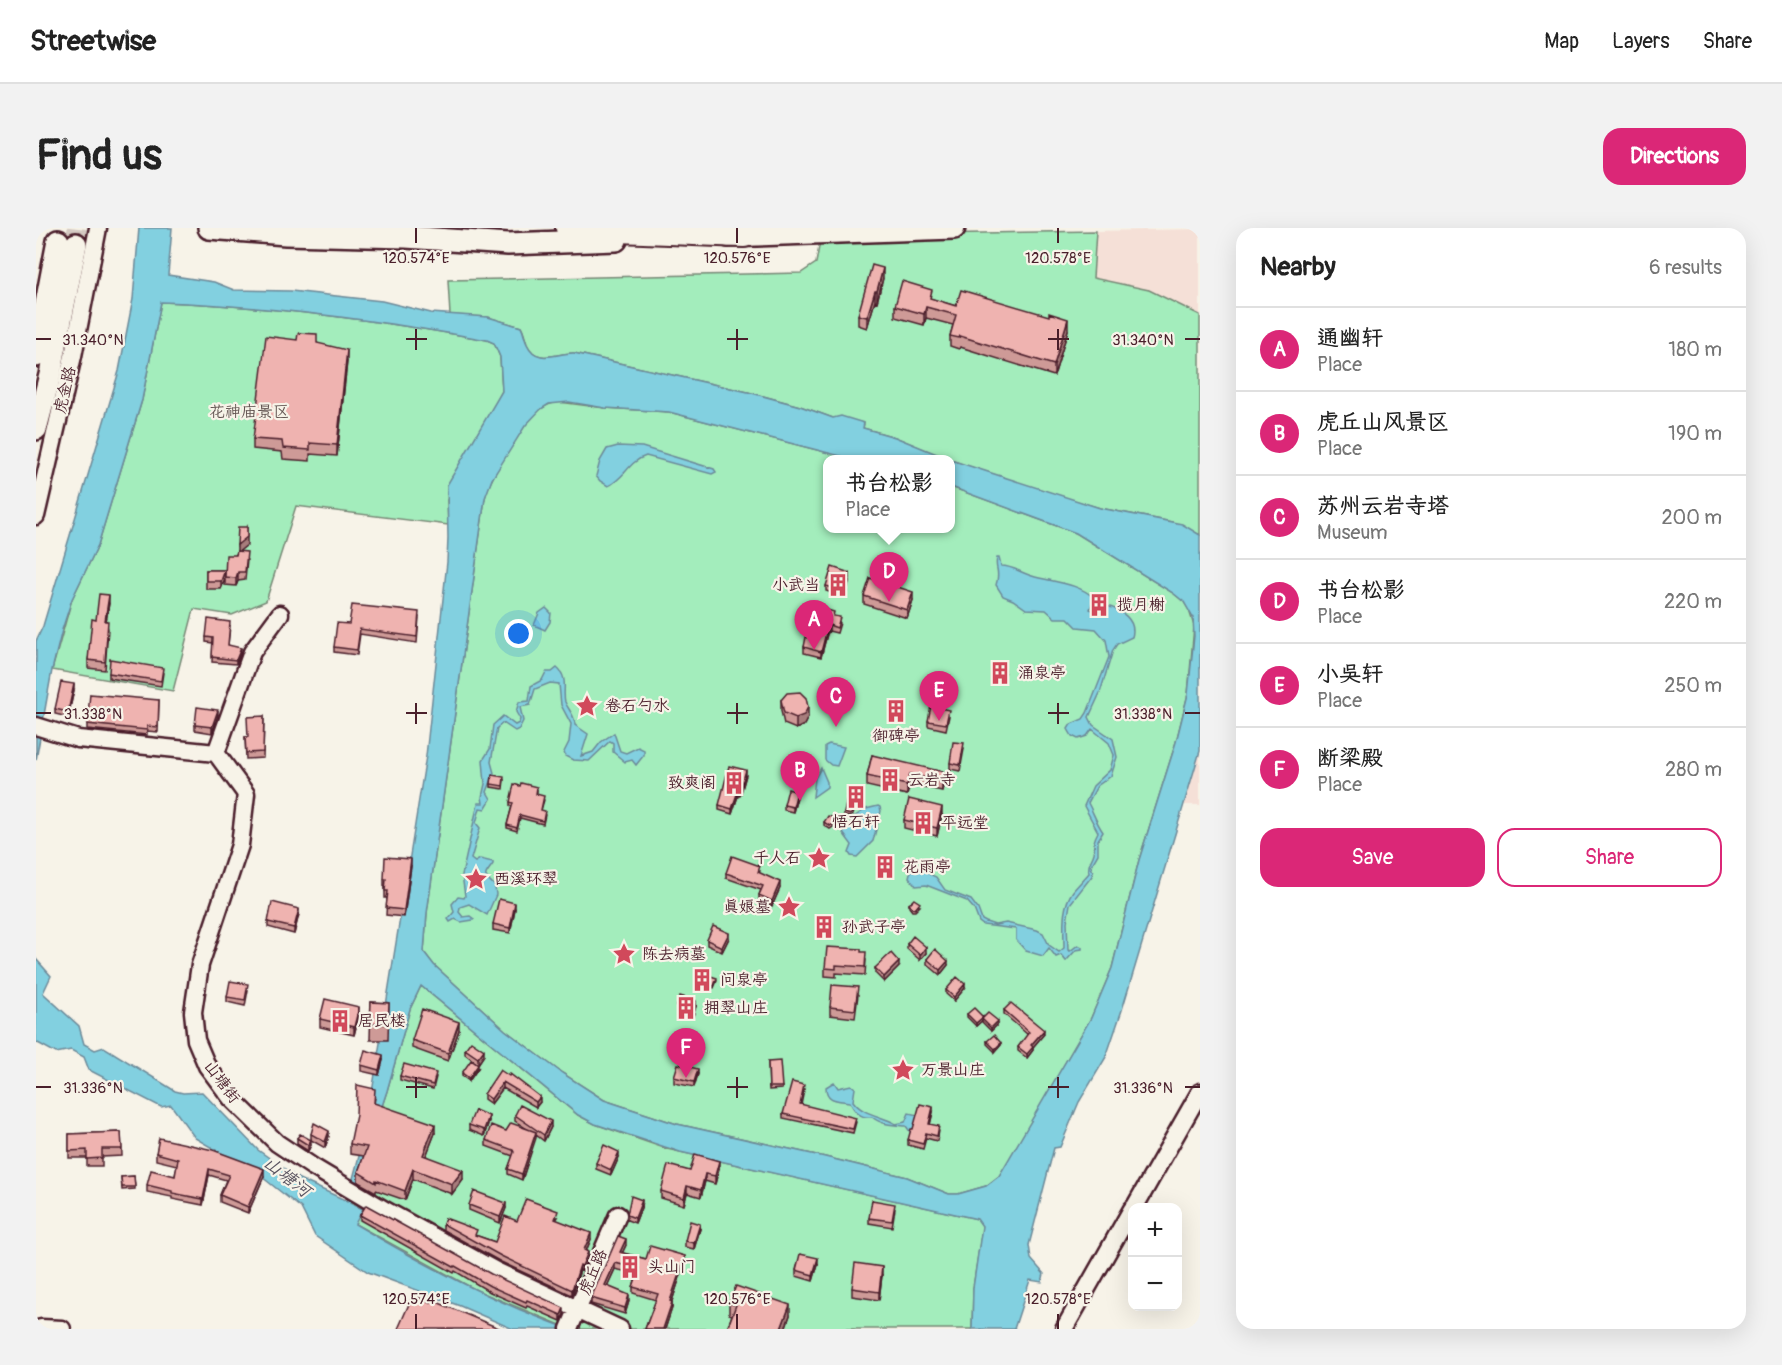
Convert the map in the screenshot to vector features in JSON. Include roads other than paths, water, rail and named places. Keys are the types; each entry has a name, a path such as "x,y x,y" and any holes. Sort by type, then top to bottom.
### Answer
{"highway":[{"path":"568,228 744,235"}],"main road":[{"path":"209,228 286,234 406,237 508,244 954,228"},
{"name":"虎金路","path":"36,356 67,243 50,375 36,429"}],"street":[{"name":"虎金路","path":"36,516 73,356 98,228"},
{"path":"36,726 78,739 216,753 252,652 280,614"},
{"name":"山塘街","path":"216,753 246,794 240,845 200,965 193,1012 196,1040 207,1066 231,1098 277,1143 385,1210 496,1271 620,1329"},
{"path":"1136,1203 1200,1092"},
{"name":"虎丘路","path":"569,1329 587,1282 618,1215"},
{"path":"1064,1329 1128,1217"},
{"path":"41,1328 62,1329"}],"water":[{"name":"山塘河","path":"139,228 172,228 168,275 214,282 234,290 291,291 382,301 431,313 488,317 521,327 527,344 536,355 574,353 748,392 800,406 833,418 841,416 864,423 863,428 895,437 939,455 836,455 669,412 605,408 569,402 549,404 541,409 525,426 492,479 485,498 427,913 424,952 434,965 505,1030 562,1073 604,1100 677,1124 907,1177 949,1194 958,1194 986,1186 999,1176 1091,1018 1112,968 1139,860 1176,742 1188,694 1194,636 1193,618 1184,602 1173,593 1076,533 955,488 955,461 1100,508 1182,524 1200,535 1200,751 1106,1057 1079,1102 1060,1147 1054,1148 1029,1245 1031,1259 1044,1274 1042,1282 1030,1280 1014,1329 972,1329 973,1288 982,1226 977,1219 680,1152 595,1124 578,1115 421,986 410,1009 387,1091 350,1203 363,1209 355,1224 460,1282 542,1319 570,1329 513,1329 460,1306 368,1272 315,1236 301,1208 262,1177 195,1138 171,1105 161,1107 89,1070 84,1057 71,1050 56,1053 36,1042 36,959 51,976 43,993 79,1026 84,1044 95,1050 104,1047 175,1091 202,1092 258,1150 299,1179 347,1201 366,1130 426,756 447,562 447,485 502,391 500,357 494,343 487,340 324,315 161,302 142,400 98,545 72,599 62,630 52,670 36,760 36,641 43,626 119,371 133,299"},
{"path":"618,446 642,447 714,469 716,472 712,474 646,456 640,458 608,486 596,476 600,461 607,449"},
{"path":"997,558 1001,566 1081,589 1094,598 1090,609 1104,614 1107,606 1122,613 1130,621 1133,631 1132,637 1117,644 1113,650 1100,693 1089,717 1093,725 1113,739 1117,757 1111,776 1097,786 1088,803 1103,832 1098,840 1098,854 1091,866 1092,876 1070,904 1067,922 1068,950 1078,945 1082,949 1076,950 1066,961 1061,955 1056,957 1049,948 1043,956 1026,951 1016,940 1016,929 983,925 967,901 926,885 916,886 909,877 914,868 927,870 929,874 936,877 945,890 971,900 982,920 995,925 1006,923 1037,930 1043,933 1049,945 1059,952 1064,948 1064,918 1069,897 1089,873 1089,864 1094,853 1094,842 1098,832 1084,806 1093,786 1110,770 1114,755 1109,743 1092,729 1087,736 1078,739 1072,736 1068,729 1071,724 1083,719 1087,713 1109,657 1106,640 1096,629 1077,627 1068,618 1055,618 1046,610 1026,609 1003,596 996,585"},
{"path":"546,608 551,613 550,622 545,630 534,625 539,613"},
{"path":"557,668 563,676 564,698 575,725 588,734 581,756 593,752 601,742 614,733 620,751 626,753 638,747 644,750 644,755 636,765 632,760 625,762 613,752 613,743 610,741 589,761 573,760 565,756 571,724 561,705 559,684 550,683 535,689 530,705 520,707 523,721 519,729 515,731 503,723 497,728 491,762 494,773 487,792 491,799 485,809 480,808 476,823 480,828 471,859 475,862 480,859 493,862 486,876 495,886 496,895 487,915 469,904 460,907 459,912 463,917 470,916 473,920 461,922 455,919 450,922 448,919 454,912 452,904 458,897 464,898 465,896 462,875 478,803 483,803 485,784 483,760 490,749 493,725 503,716 515,725 519,723 520,719 516,712 519,702 529,701 531,686 542,680 546,672 552,672"},
{"path":"829,744 844,747 837,766 825,760 825,746"},
{"path":"821,768 827,787 813,797 815,778"},
{"path":"878,806 881,811 873,841 857,857 851,856 849,853 852,845 843,833 851,825 851,819 866,809"},
{"path":"834,1082 838,1088 851,1085 855,1088 853,1101 862,1110 896,1124 905,1122 909,1113 918,1115 917,1121 932,1125 911,1133 906,1126 888,1124 872,1117 861,1116 850,1102 834,1099 828,1095 826,1087"}],"tunnel":[{"path":"76,244 78,228"}],"place":[{"name":"小武当","path":"838,585"},
{"name":"书台松影","path":"889,602"},
{"name":"揽月榭","path":"1099,605"},
{"name":"通幽轩","path":"814,650"},
{"name":"涌泉亭","path":"1000,673"},
{"name":"卷石勺水","path":"587,706"},
{"name":"御碑亭","path":"896,711"},
{"name":"小吴轩","path":"939,721"},
{"name":"苏州云岩寺塔","path":"836,727"},
{"name":"云岩寺","path":"890,780"},
{"name":"致爽阁","path":"734,783"},
{"name":"悟石轩","path":"856,797"},
{"name":"虎丘山风景区","path":"800,801"},
{"name":"平远堂","path":"923,823"},
{"name":"千人石","path":"819,858"},
{"name":"花雨亭","path":"885,867"},
{"name":"西溪环翠","path":"476,879"},
{"name":"真娘墓","path":"789,907"},
{"name":"孙武子亭","path":"824,927"},
{"name":"陈去病墓","path":"624,954"},
{"name":"问泉亭","path":"702,980"},
{"name":"拥翠山庄","path":"686,1008"},
{"name":"居民楼","path":"340,1021"},
{"name":"万景山庄","path":"903,1070"},
{"name":"断梁殿","path":"686,1078"},
{"name":"头山门","path":"630,1267"}],"park label":[{"name":"花神庙景区","path":"249,412"}]}
